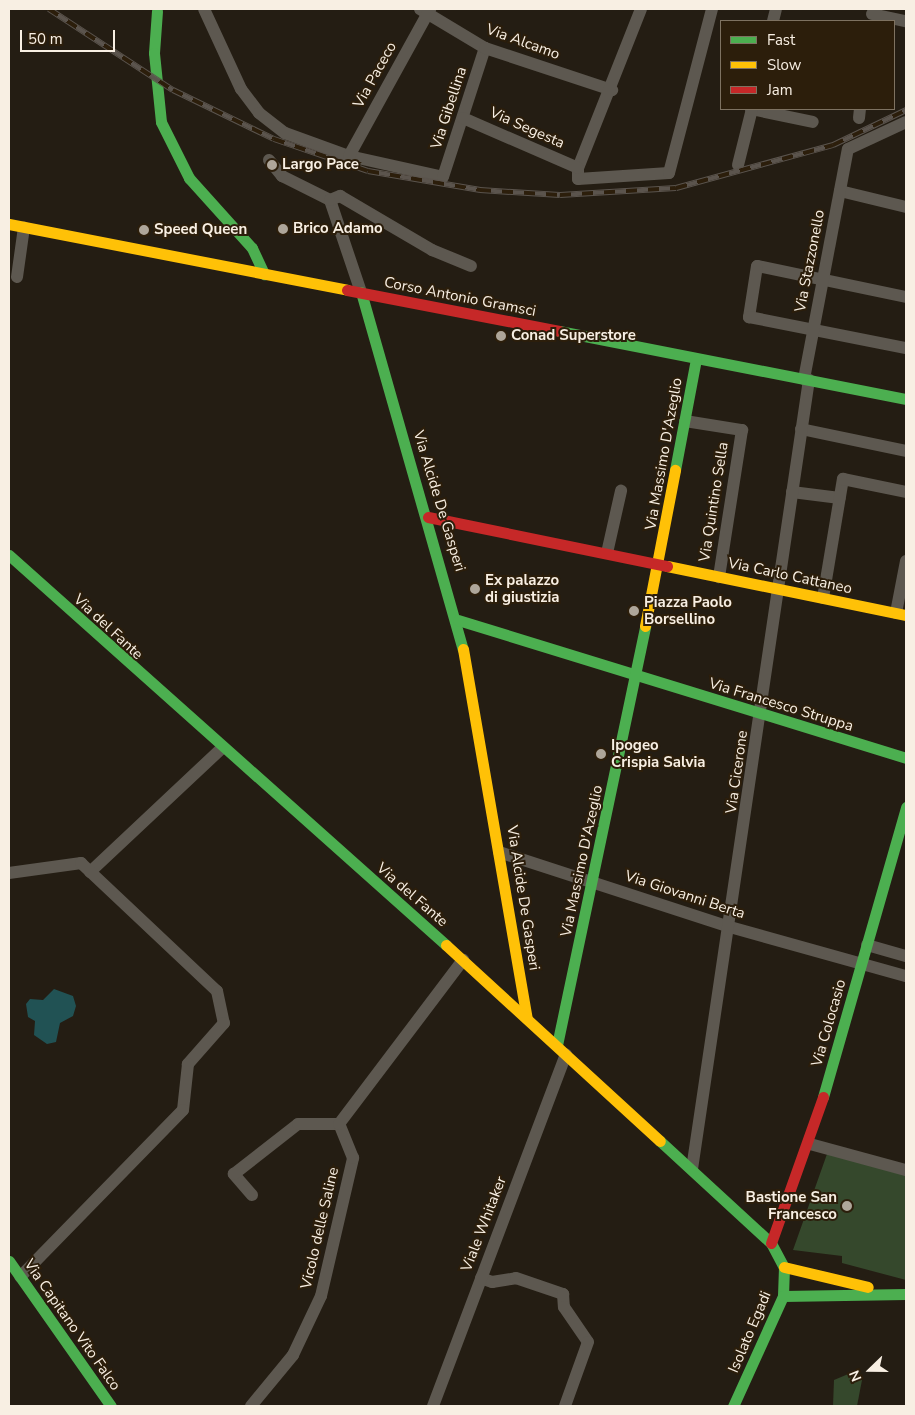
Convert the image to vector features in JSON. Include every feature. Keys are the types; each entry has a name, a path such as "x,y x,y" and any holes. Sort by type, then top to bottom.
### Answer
{"street":[{"path":"204,9 241,89 259,113 285,132 349,156"},
{"path":"641,9 612,90 578,174 669,173 712,9"},
{"path":"157,10 157,106 170,140 189,178 252,248 264,274"},
{"name":"Via Alcamo","path":"426,10 486,48 612,90"},
{"name":"Via Paceco","path":"349,156 426,10"},
{"path":"872,15 906,21"},
{"name":"Via Gibellina","path":"349,156 443,177 486,48"},
{"path":"738,165 751,110"},
{"path":"756,110 813,122"},
{"name":"Via Segesta","path":"463,118 578,174"},
{"name":"Via Stazzonello","path":"806,379 813,330 848,149 903,126"},
{"path":"269,160 282,176 330,200 340,196 432,250 471,266"},
{"path":"840,190 906,207"},
{"name":"Via Alcide De Gasperi","path":"330,200 360,292 458,620 500,852 527,1018"},
{"name":"Corso Antonio Gramsci","path":"9,224 906,399"},
{"path":"17,277 24,227"},
{"path":"906,297 757,266 749,317 906,348"},
{"name":"Via Massimo D'Azeglio","path":"561,1050 594,883 639,679 662,562 696,358"},
{"name":"Via Cicerone","path":"692,1169 761,716 806,379"},
{"name":"Via Quintino Sella","path":"685,420 742,430 719,577"},
{"path":"800,429 906,451"},
{"path":"823,598 843,479 906,492"},
{"path":"428,516 613,555 621,490"},
{"path":"792,492 840,498"},
{"name":"Via del Fante","path":"9,555 222,748 463,960 692,1169 771,1243 784,1267"},
{"name":"Via Carlo Cattaneo","path":"613,555 662,562 719,577 901,614"},
{"path":"901,614 906,568"},
{"name":"Via Francesco Struppa","path":"458,620 599,664 639,679 906,758"},
{"path":"90,872 222,748"},
{"name":"Via Colocasio","path":"771,1243 810,1144 906,807"},
{"name":"Via Giovanni Berta","path":"500,852 730,927 862,961 906,976"},
{"path":"9,873 81,863 217,990 224,1023 188,1064 183,1110 20,1277"},
{"path":"867,945 906,956"},
{"path":"252,1195 234,1174 298,1124 339,1124 463,960"},
{"name":"Viale Whitaker","path":"433,1406 481,1278 561,1050"},
{"name":"Vicolo delle Saline","path":"252,1406 292,1356 322,1296 353,1158 339,1124"},
{"path":"810,1144 906,1170"},
{"name":"Via Capitano Vito Falco","path":"9,1261 111,1406"},
{"path":"784,1267 884,1292"},
{"name":"Isolato Egadi","path":"734,1406 783,1296 784,1267"},
{"path":"481,1278 492,1282 516,1278 563,1294 564,1307 588,1342 564,1406"},
{"path":"783,1296 884,1292 906,1294"}],"green space":[{"name":"Bastione San Francesco","path":"827,1154 906,1175 906,1280 842,1263 842,1256 793,1250"},
{"path":"853,1372 862,1380 857,1406 833,1406 834,1380"}],"water":[{"path":"54,989 73,996 76,1006 73,1016 60,1023 56,1042 47,1044 34,1035 35,1021 28,1017 26,1004 30,999 43,1000"}],"railway":[{"path":"49,9 173,90 274,139 368,171 480,190 560,195 676,188 833,145 906,110"}],"traffic: fast":[{"path":"157,11 154,53 161,122 189,178 252,248 264,274"},
{"path":"361,292 463,649"},
{"path":"559,331 906,399"},
{"path":"675,470 696,359"},
{"path":"9,555 446,945"},
{"path":"458,620 906,758"},
{"path":"557,1045 645,626"},
{"path":"823,1097 906,807"},
{"path":"660,1141 771,1243 784,1267 783,1296 733,1406"},
{"path":"9,1261 111,1406"},
{"path":"783,1296 906,1294"}],"traffic: slow":[{"path":"9,224 347,290"},
{"path":"645,626 675,470"},
{"path":"667,566 906,615"},
{"path":"463,649 527,1018"},
{"path":"446,945 660,1141"},
{"path":"784,1267 868,1287"}],"traffic: jam":[{"path":"347,290 559,331"},
{"path":"428,517 667,566"},
{"path":"771,1243 823,1097"}],"place":[{"name":"Largo Pace","path":"272,165"},
{"name":"Brico Adamo","path":"283,229"},
{"name":"Speed Queen","path":"144,230"},
{"name":"Conad Superstore","path":"501,336"},
{"name":"Ex palazzo di giustizia","path":"475,589"},
{"name":"Piazza Paolo Borsellino","path":"634,611"},
{"name":"Ipogeo Crispia Salvia","path":"601,754"},
{"name":"Bastione San Francesco","path":"847,1206"}]}
